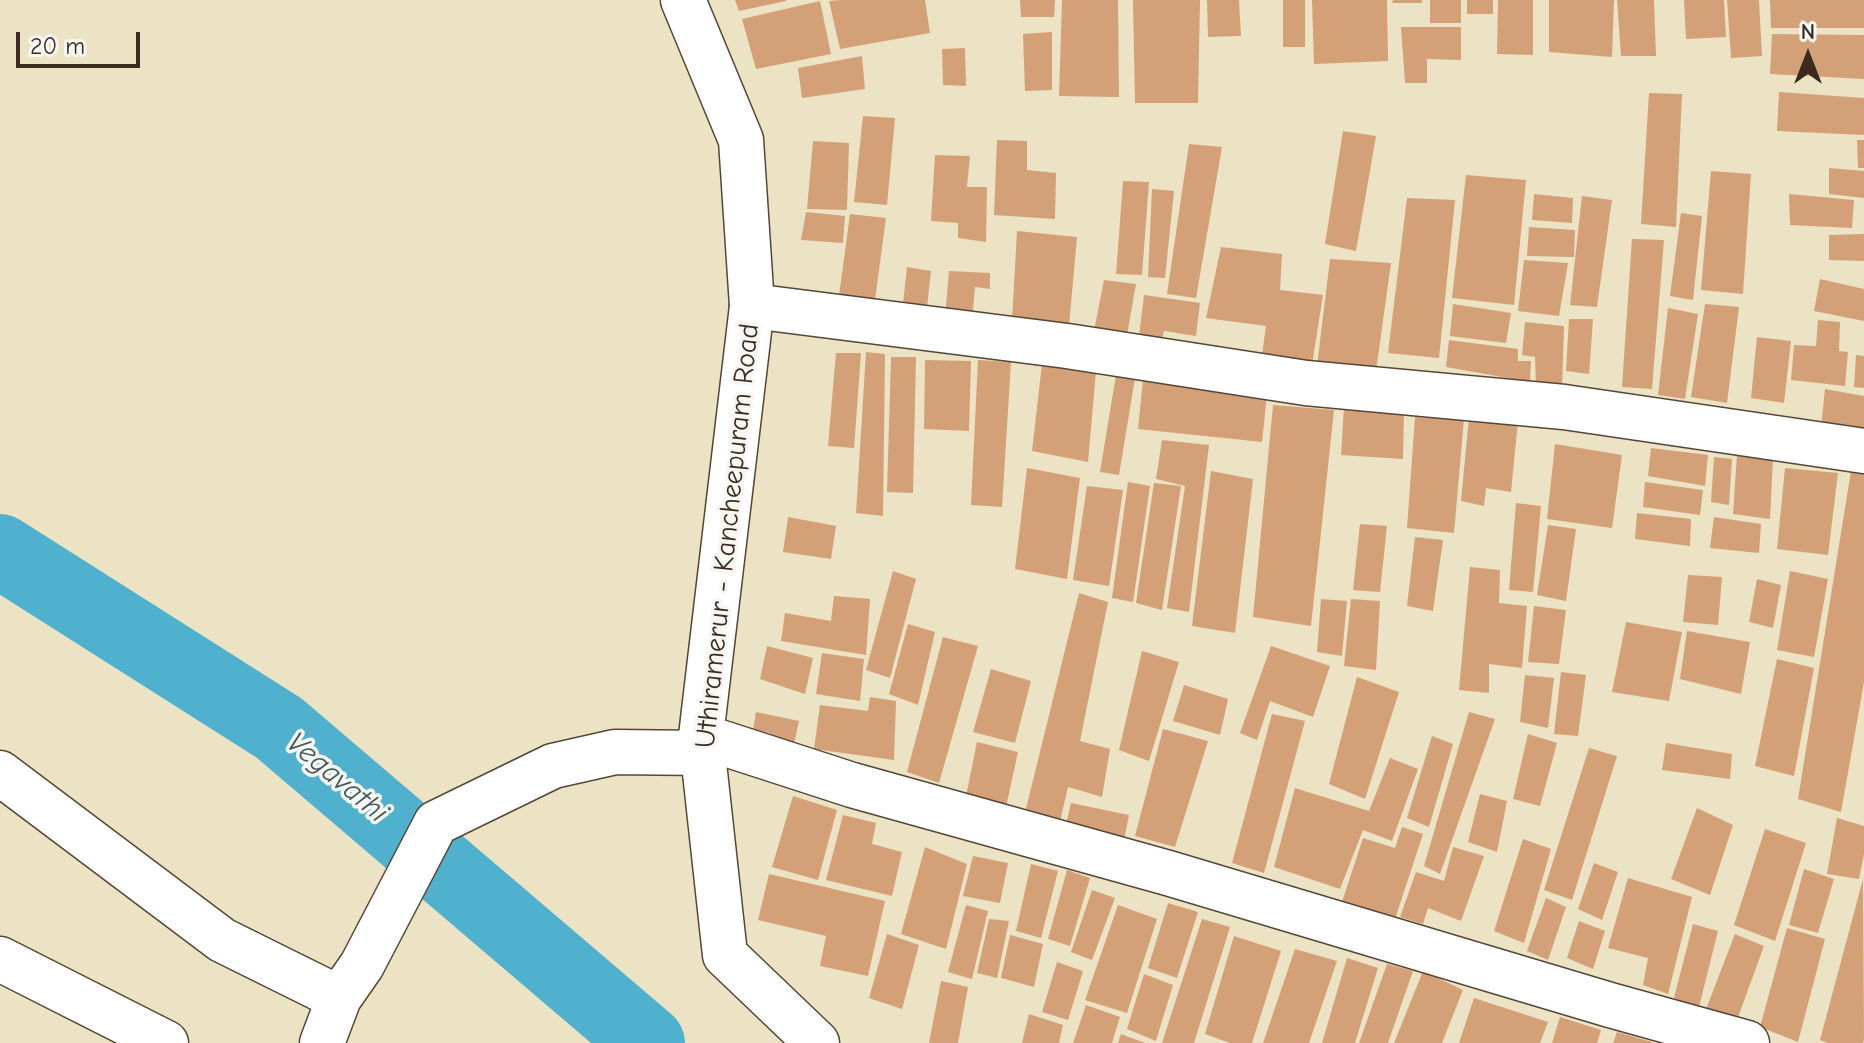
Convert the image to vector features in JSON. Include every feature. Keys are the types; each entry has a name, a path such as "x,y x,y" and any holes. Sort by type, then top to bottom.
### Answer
{"street":[{"name":"Uthiramerur - Kancheepuram Road","path":"683,0 741,140 752,306 702,744 725,955 817,1043"},
{"path":"752,306 1067,346 1306,383 1564,407 1864,451"},
{"path":"322,1043 350,981 436,823 553,766 615,752 702,744 1168,873 1747,1043"},
{"path":"0,773 222,940 350,981"},
{"path":"0,959 166,1043"}],"building":[{"path":"735,0 786,0 786,1 739,11"},
{"path":"925,0 930,33 840,49 829,1"},
{"path":"1020,0 1055,0 1054,17 1021,17"},
{"path":"1062,0 1118,0 1119,97 1059,96"},
{"path":"1133,0 1200,0 1198,103 1135,103"},
{"path":"1207,0 1239,0 1241,36 1208,37"},
{"path":"1283,0 1305,0 1305,47 1283,47"},
{"path":"1312,0 1387,0 1388,61 1314,64"},
{"path":"1393,0 1422,0 1422,3 1392,3"},
{"path":"1430,0 1461,0 1461,23 1430,23"},
{"path":"1467,0 1493,0 1493,14 1467,14"},
{"path":"1498,0 1533,0 1533,55 1497,54"},
{"path":"1549,0 1614,0 1612,57 1549,52"},
{"path":"1617,0 1654,0 1656,56 1621,56"},
{"path":"1684,0 1724,0 1726,37 1686,39"},
{"path":"1727,0 1759,0 1762,56 1731,58"},
{"path":"1770,0 1864,0 1864,28 1771,28"},
{"path":"820,1 831,54 756,69 742,19"},
{"path":"1401,27 1461,27 1461,60 1427,59 1427,83 1405,83"},
{"path":"1052,32 1052,90 1025,91 1023,34"},
{"path":"1772,34 1864,35 1864,79 1770,74"},
{"path":"965,48 966,86 943,85 942,49"},
{"path":"862,56 865,89 802,98 798,68"},
{"path":"1779,92 1864,98 1864,135 1777,131"},
{"path":"1649,93 1682,94 1676,227 1641,224"},
{"path":"863,116 895,118 887,205 854,202"},
{"path":"1343,131 1376,136 1356,251 1325,244"},
{"path":"997,140 1027,141 1027,170 1056,173 1055,219 994,215"},
{"path":"1857,140 1864,140 1864,168 1858,168"},
{"path":"813,141 849,143 847,210 807,209"},
{"path":"1189,144 1222,147 1196,298 1167,294"},
{"path":"935,155 970,156 967,187 987,187 986,242 958,238 958,223 931,221"},
{"path":"1829,168 1864,171 1864,198 1829,194"},
{"path":"1711,171 1751,174 1743,294 1701,290"},
{"path":"1466,175 1526,180 1514,305 1452,298"},
{"path":"1123,181 1149,182 1142,275 1116,274"},
{"path":"1152,189 1174,191 1165,278 1148,277"},
{"path":"1534,194 1573,198 1572,223 1532,220"},
{"path":"1789,194 1854,200 1852,228 1790,225"},
{"path":"1582,196 1612,200 1597,307 1570,305"},
{"path":"1407,198 1455,200 1439,358 1388,353"},
{"path":"806,212 845,216 843,243 801,240"},
{"path":"1681,213 1702,216 1693,300 1670,296"},
{"path":"850,214 886,218 875,300 839,296"},
{"path":"1529,227 1575,230 1574,257 1527,256"},
{"path":"1017,231 1077,237 1069,326 1012,321"},
{"path":"1864,234 1864,261 1829,260 1829,235"},
{"path":"1632,239 1664,240 1652,389 1622,387"},
{"path":"1221,247 1282,254 1280,290 1323,295 1312,365 1262,355 1266,326 1206,318"},
{"path":"1330,259 1391,263 1376,371 1317,366"},
{"path":"1524,260 1568,263 1559,316 1518,311"},
{"path":"907,267 931,271 926,316 902,313"},
{"path":"949,271 990,273 990,289 975,287 972,320 945,318"},
{"path":"1820,279 1864,289 1864,321 1814,311"},
{"path":"1104,280 1136,284 1127,335 1094,331"},
{"path":"1144,295 1200,303 1196,336 1164,331 1162,340 1139,336"},
{"path":"1453,304 1511,313 1506,343 1450,336"},
{"path":"1705,304 1739,307 1727,403 1691,397"},
{"path":"1668,308 1698,314 1685,399 1658,395"},
{"path":"1569,319 1593,319 1589,374 1566,371"},
{"path":"1818,320 1840,322 1839,351 1848,352 1845,386 1791,380 1794,345 1816,346"},
{"path":"1525,322 1564,326 1562,388 1536,386 1535,357 1522,355"},
{"path":"1757,337 1791,341 1784,403 1751,398"},
{"path":"1449,340 1518,349 1518,361 1531,361 1530,382 1446,367"},
{"path":"866,352 885,354 883,516 856,513"},
{"path":"836,353 861,353 854,448 828,446"},
{"path":"1856,355 1864,356 1864,388 1854,387"},
{"path":"891,357 916,357 913,493 887,492"},
{"path":"925,360 971,361 969,431 924,429"},
{"path":"978,360 1011,362 1002,507 971,505"},
{"path":"1042,364 1096,371 1088,462 1032,451"},
{"path":"1116,375 1135,378 1119,475 1100,472"},
{"path":"1143,380 1267,395 1262,442 1138,429"},
{"path":"1825,389 1864,396 1864,434 1821,427"},
{"path":"1273,405 1334,410 1311,626 1253,617"},
{"path":"1344,407 1404,411 1403,459 1341,455"},
{"path":"1415,417 1464,419 1454,533 1407,528"},
{"path":"1469,417 1518,421 1511,492 1486,488 1484,506 1461,501"},
{"path":"1162,440 1209,445 1189,612 1167,608 1185,486 1156,479"},
{"path":"1555,444 1622,455 1612,528 1547,519"},
{"path":"1651,448 1708,455 1705,486 1648,476"},
{"path":"1737,455 1773,458 1770,519 1733,514"},
{"path":"1714,457 1732,459 1729,505 1711,502"},
{"path":"1027,468 1080,478 1067,579 1015,569"},
{"path":"1785,468 1838,473 1828,555 1777,549"},
{"path":"1211,471 1253,479 1235,633 1192,626"},
{"path":"1851,471 1864,472 1864,682 1841,812 1798,799"},
{"path":"1128,482 1150,486 1133,602 1112,598"},
{"path":"1645,482 1703,490 1700,515 1643,507"},
{"path":"1154,483 1181,486 1162,610 1136,603"},
{"path":"1087,486 1123,490 1109,586 1073,580"},
{"path":"1516,503 1541,506 1533,592 1509,590"},
{"path":"1637,513 1691,519 1690,546 1635,539"},
{"path":"788,517 836,526 831,559 783,552"},
{"path":"1714,517 1761,524 1759,553 1710,548"},
{"path":"1360,524 1387,526 1380,592 1353,590"},
{"path":"1548,525 1576,529 1566,601 1537,595"},
{"path":"1415,537 1443,540 1433,611 1407,606"},
{"path":"1470,567 1500,570 1499,603 1527,606 1522,668 1489,664 1489,693 1459,690"},
{"path":"893,571 916,579 890,678 866,670"},
{"path":"1790,571 1828,579 1814,657 1777,650"},
{"path":"1688,575 1722,577 1718,625 1683,622"},
{"path":"1757,579 1781,585 1773,628 1749,622"},
{"path":"1079,593 1108,602 1080,741 1110,749 1102,797 1068,787 1058,830 1023,821"},
{"path":"834,596 870,599 866,655 781,641 785,613 831,621"},
{"path":"1321,599 1347,601 1342,656 1317,652"},
{"path":"1351,599 1380,601 1376,670 1344,666"},
{"path":"1534,606 1566,610 1559,664 1528,662"},
{"path":"1626,622 1682,632 1669,701 1612,692"},
{"path":"908,624 935,632 918,705 889,694"},
{"path":"1687,631 1750,642 1741,694 1680,679"},
{"path":"943,637 978,646 939,783 907,772"},
{"path":"767,646 813,658 805,694 760,679"},
{"path":"1271,646 1330,666 1313,717 1270,701 1257,740 1240,733"},
{"path":"1142,651 1179,662 1149,761 1119,750"},
{"path":"822,653 864,659 860,701 816,694"},
{"path":"1777,659 1814,668 1794,776 1755,766"},
{"path":"991,669 1031,681 1015,743 973,732"},
{"path":"1561,672 1586,675 1578,736 1554,734"},
{"path":"1525,675 1554,678 1548,728 1520,722"},
{"path":"1357,677 1399,692 1365,799 1329,784"},
{"path":"1184,685 1228,699 1220,735 1173,721"},
{"path":"870,697 896,701 894,760 814,749 820,705 868,711"},
{"path":"756,712 799,721 792,754 768,750 770,733 753,730"},
{"path":"1469,712 1495,719 1440,874 1424,866"},
{"path":"1272,714 1305,721 1264,873 1232,863"},
{"path":"1163,729 1208,741 1175,847 1135,836"},
{"path":"1528,734 1557,743 1540,806 1513,799"},
{"path":"1432,736 1453,744 1429,827 1407,818"},
{"path":"977,742 1018,752 1006,807 966,796"},
{"path":"1666,743 1732,754 1730,779 1662,770"},
{"path":"1589,748 1617,756 1572,900 1544,890"},
{"path":"1390,758 1418,769 1392,841 1363,830 1340,889 1274,867 1295,788 1369,811"},
{"path":"1480,794 1507,801 1497,852 1468,842"},
{"path":"793,796 837,810 818,880 772,867"},
{"path":"1071,803 1129,815 1123,845 1065,829"},
{"path":"1697,808 1733,825 1710,895 1671,879"},
{"path":"843,815 876,823 872,844 902,852 892,896 826,880"},
{"path":"1837,818 1864,826 1864,854 1859,879 1827,874"},
{"path":"1402,827 1423,834 1394,922 1342,902 1363,838 1395,848"},
{"path":"1765,829 1806,843 1775,941 1734,925"},
{"path":"1523,839 1551,849 1524,943 1494,931"},
{"path":"925,847 967,864 946,949 901,934"},
{"path":"1453,847 1484,856 1461,921 1428,908 1423,924 1400,917 1416,872 1444,881"},
{"path":"973,856 1008,863 1000,903 963,896"},
{"path":"1594,863 1618,872 1602,920 1578,909"},
{"path":"1031,864 1058,871 1041,938 1016,931"},
{"path":"1804,869 1834,879 1818,933 1789,925"},
{"path":"1067,870 1090,878 1070,946 1048,939"},
{"path":"769,874 885,901 868,976 820,966 826,936 758,920"},
{"path":"1628,878 1692,897 1668,994 1643,985 1648,958 1608,948"},
{"path":"1863,879 1864,1039 1863,1043 1828,1043 1820,1040"},
{"path":"1092,890 1115,898 1092,960 1071,952"},
{"path":"1546,898 1566,907 1548,960 1527,951"},
{"path":"1168,903 1198,912 1177,978 1148,968"},
{"path":"966,905 988,911 972,979 948,972"},
{"path":"1118,905 1157,919 1127,1013 1085,1000"},
{"path":"989,919 1009,921 997,978 977,973"},
{"path":"1202,919 1230,927 1194,1043 1162,1043"},
{"path":"1579,921 1605,931 1593,969 1567,958"},
{"path":"1693,924 1718,931 1699,1007 1674,998"},
{"path":"1787,928 1825,939 1798,1042 1760,1027"},
{"path":"887,934 919,945 902,1009 869,998"},
{"path":"1735,934 1764,946 1737,1020 1706,1009"},
{"path":"1010,935 1043,944 1034,987 1001,978"},
{"path":"1234,936 1281,951 1252,1043 1230,1043 1205,1034"},
{"path":"1295,949 1337,961 1309,1043 1263,1043"},
{"path":"1347,958 1378,968 1355,1043 1322,1043"},
{"path":"1057,962 1083,971 1068,1020 1042,1012"},
{"path":"1387,964 1413,971 1388,1043 1359,1043"},
{"path":"1423,971 1463,990 1442,1043 1394,1043"},
{"path":"1144,974 1173,985 1156,1041 1127,1029"},
{"path":"941,981 968,987 958,1043 929,1043"},
{"path":"1474,998 1548,1022 1540,1043 1459,1043"},
{"path":"1086,1005 1120,1017 1112,1043 1073,1043"},
{"path":"1029,1014 1063,1025 1059,1043 1022,1043"},
{"path":"1560,1017 1601,1030 1597,1043 1552,1043"},
{"path":"1617,1032 1652,1042 1652,1043 1613,1043"},
{"path":"1121,1034 1145,1043 1118,1043"}],"waterway":[{"name":"Vegavathi","path":"0,551 279,728 648,1043"}]}
